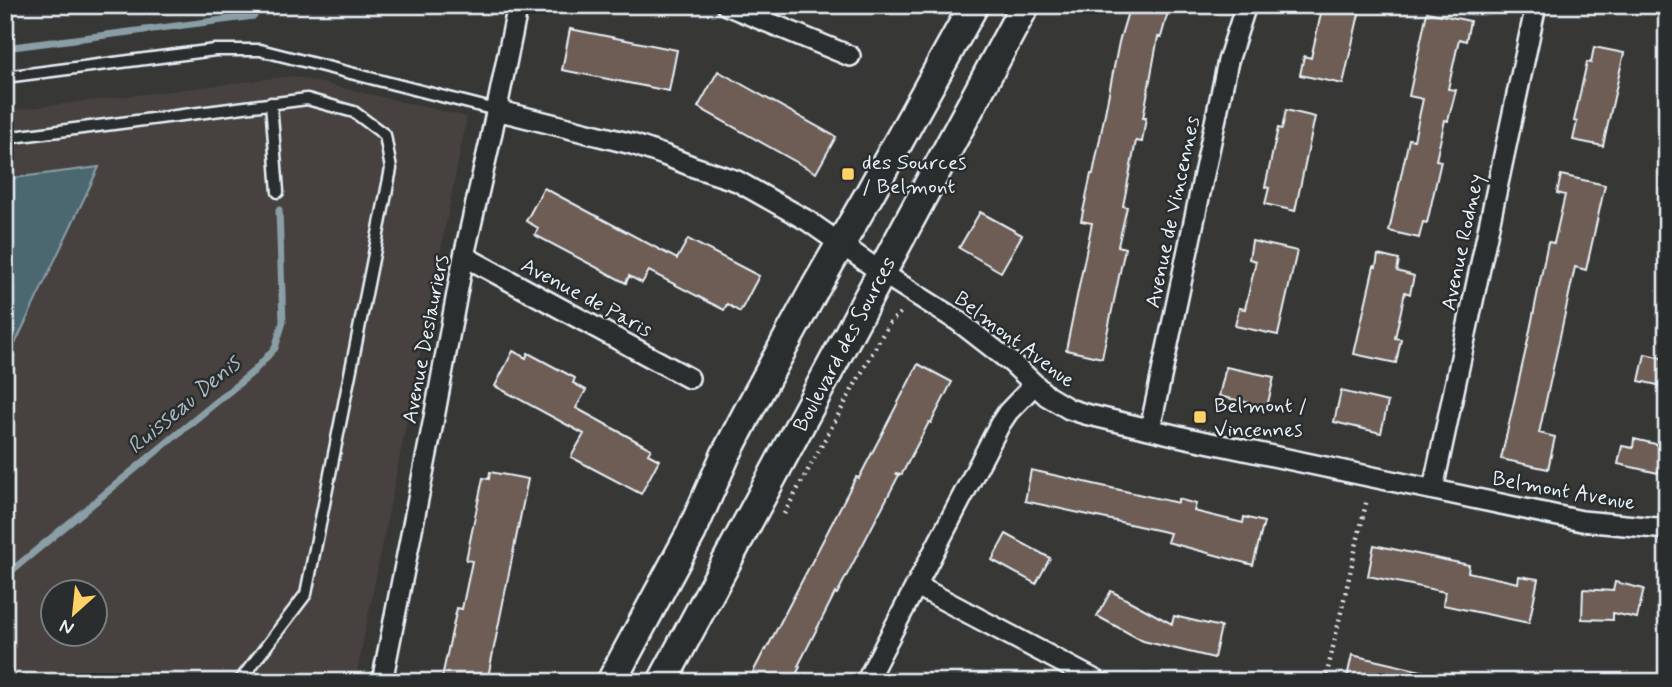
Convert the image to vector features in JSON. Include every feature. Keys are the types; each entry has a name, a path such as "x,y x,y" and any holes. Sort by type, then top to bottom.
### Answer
{"main road":[{"path":"611,682 691,533 726,454 814,290 974,5"},
{"name":"Boulevard des Sources","path":"662,682 1025,5"}],"street":[{"name":"Avenue Deslauriers","path":"382,682 464,256 518,5"},
{"path":"726,5 850,56"},
{"name":"Avenue de Vincennes","path":"1150,429 1228,61 1246,5"},
{"name":"Avenue Rodney","path":"1433,489 1536,5"},
{"name":"Belmont Avenue","path":"496,110 641,146 730,178 808,221 958,321 1012,363 1047,396 1069,409 1150,429 1582,521 1667,529"},
{"name":"Avenue de Paris","path":"464,256 689,378"},
{"path":"866,682 1000,424 1034,384"},
{"path":"917,586 1099,682"}],"lane":[{"path":"5,77 215,50 260,50 496,110"},
{"path":"5,138 307,99 354,112 385,135 391,169 306,594 239,682"},
{"path":"271,103 278,192"}],"path":[{"path":"575,5 603,12"},
{"path":"1325,682 1367,499"}],"shaded area":[{"path":"292,76 467,117 355,682 5,682 5,111"}],"water":[{"path":"99,167 5,365 5,179"}],"building":[{"path":"1130,5 1170,5 1161,37 1158,37 1143,118 1146,118 1142,142 1136,141 1123,206 1127,207 1118,246 1125,248 1102,358 1066,350 1092,223 1081,221 1119,42"},
{"path":"1323,5 1361,5 1343,84 1300,75 1304,56 1311,58"},
{"path":"1427,12 1470,21 1466,41 1459,39 1448,89 1456,90 1448,121 1445,120 1436,160 1441,161 1427,223 1423,222 1419,238 1389,231 1409,139 1414,140 1423,99 1409,96"},
{"path":"570,29 677,50 669,91 562,70"},
{"path":"1594,47 1624,53 1603,146 1573,140 1577,122 1574,121 1587,62 1591,63"},
{"path":"718,71 836,137 816,173 698,107"},
{"path":"1286,110 1315,117 1295,211 1265,204 1269,188 1265,187 1278,128 1282,129"},
{"path":"1561,175 1605,185 1586,270 1575,267 1539,433 1555,437 1548,469 1501,459 1548,242 1554,243 1565,195 1557,193"},
{"path":"544,188 677,259 688,239 759,276 740,312 727,304 724,310 649,271 642,283 629,276 626,283 535,235 538,228 526,221"},
{"path":"980,212 1022,235 1001,272 959,248"},
{"path":"1252,241 1297,251 1278,335 1235,326 1239,308 1245,309 1256,261 1249,259"},
{"path":"1378,255 1399,260 1397,271 1414,276 1410,294 1405,292 1395,338 1401,339 1396,363 1354,354"},
{"path":"513,351 526,358 528,353 575,378 573,383 586,390 576,408 651,449 648,454 659,460 641,494 571,457 584,434 495,386"},
{"path":"1645,354 1667,359 1667,387 1639,381"},
{"path":"918,364 952,382 931,423 929,422 902,474 895,473 899,475 837,594 835,593 792,682 748,682 856,477 859,478"},
{"path":"1226,367 1274,377 1267,407 1219,396"},
{"path":"1341,391 1388,402 1381,433 1334,422"},
{"path":"1634,439 1664,446 1658,473 1618,464 1622,446 1633,448"},
{"path":"1031,470 1178,503 1178,499 1196,504 1194,511 1243,523 1244,517 1264,522 1253,565 1167,542 1170,533 1025,501"},
{"path":"490,472 528,479 487,682 441,682 457,608 462,609 472,561 466,560 483,478 489,479"},
{"path":"1006,534 1050,558 1036,584 992,560"},
{"path":"1374,545 1469,565 1468,572 1518,583 1519,576 1538,579 1529,623 1443,605 1445,592 1368,576"},
{"path":"1615,582 1644,589 1637,618 1613,613 1613,620 1582,619 1583,589 1613,591"},
{"path":"1111,591 1172,624 1174,616 1221,627 1214,658 1143,641 1097,616"},
{"path":"1352,655 1434,674 1433,682 1346,682"}],"waterway":[{"path":"5,48 254,16"},
{"name":"Ruisseau Denis","path":"5,576 254,371 275,348 283,322 279,210"}],"place":[{"name":"des Sources / Belmont","path":"848,174"},
{"name":"Belmont / Vincennes","path":"1200,417"}]}
